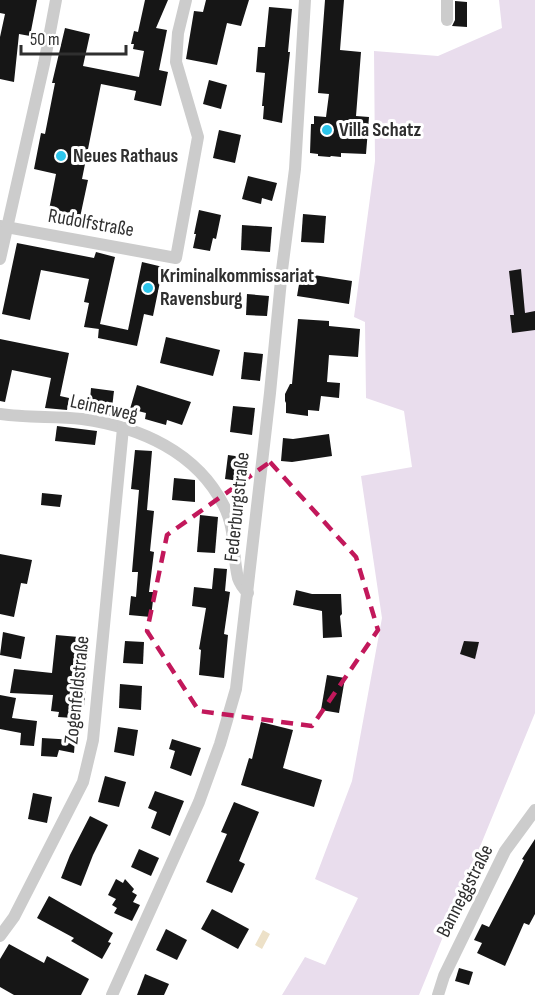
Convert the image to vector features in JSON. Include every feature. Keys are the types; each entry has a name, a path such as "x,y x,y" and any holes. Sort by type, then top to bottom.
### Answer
{"street":[{"path":"0,259 4,227 44,64 56,0"},
{"name":"Rudolfstraße","path":"4,227 176,258 198,137 176,62 178,33 186,0"},
{"name":"Federburgstraße","path":"112,995 199,802 220,744 236,689 295,169 305,0"},
{"path":"447,0 447,20"},
{"name":"Leinerweg","path":"0,414 19,417 82,419 123,428 166,445 181,455 208,481 226,509 232,528 238,580 248,594"},
{"name":"Zogenfeldstraße","path":"0,936 14,917 83,782 86,771 93,740 123,428"},
{"name":"Banneggstraße","path":"438,995 444,976 505,851 535,810"}],"highlighted area":[{"path":"270,462 356,557 378,630 312,726 199,711 147,631 167,535"}],"shaded area":[{"path":"499,0 535,0 535,713 419,995 282,995 305,957 325,965 358,898 315,879 352,781 382,618 361,476 412,467 404,411 366,398 365,322 354,317 375,161 374,51 438,56 502,28"},
{"path":"263,930 270,934 262,949 255,945"}],"building":[{"path":"0,0 37,0 30,36 19,34 14,82 0,79 0,37 5,14 0,13"},
{"path":"145,0 168,0 156,28 167,30 159,70 168,72 161,106 134,100 136,91 101,84 82,179 88,180 79,222 48,215 56,174 34,169 41,133 45,134 55,83 52,83 65,28 90,34 83,66 139,77 144,51 133,49 134,44 131,44 134,31 138,32"},
{"path":"206,0 249,0 241,26 227,23 217,65 186,59 194,11 203,12"},
{"path":"325,0 344,0 340,50 361,52 356,116 369,117 366,154 341,153 341,157 330,157 310,153 311,124 314,124 314,116 326,117 329,94 318,93"},
{"path":"455,1 467,2 467,27 452,26 455,20"},
{"path":"269,7 292,9 282,123 263,119 265,73 256,72 258,47 265,47"},
{"path":"209,80 227,85 221,109 203,104"},
{"path":"219,130 241,135 235,163 213,158"},
{"path":"248,176 277,183 272,201 262,198 261,204 242,199"},
{"path":"199,210 221,215 216,239 213,238 210,251 193,248"},
{"path":"303,214 326,216 324,243 301,242"},
{"path":"242,225 272,227 270,252 241,250"},
{"path":"17,243 94,258 96,252 115,257 100,324 128,330 142,262 163,267 153,316 144,314 137,346 98,338 99,329 84,327 89,303 84,302 89,279 41,270 30,320 2,314"},
{"path":"521,269 525,313 535,311 535,330 512,333 510,315 514,315 509,271"},
{"path":"301,273 352,281 349,304 297,296"},
{"path":"247,294 269,296 267,316 246,315"},
{"path":"298,319 329,321 329,326 360,329 358,357 329,355 327,382 340,383 339,398 321,396 319,411 308,410 308,416 286,413 285,394 292,384"},
{"path":"166,337 220,350 213,376 160,363"},
{"path":"0,339 69,353 60,396 69,398 67,410 45,408 51,378 12,370 5,402 0,401"},
{"path":"244,352 263,354 260,381 241,379"},
{"path":"137,385 191,402 182,425 167,420 166,425 145,419 146,413 130,409"},
{"path":"91,388 114,391 111,416 89,412"},
{"path":"233,406 255,408 252,435 230,432"},
{"path":"57,426 97,431 95,445 55,441"},
{"path":"329,434 332,456 292,462 281,461 283,438 293,439"},
{"path":"135,450 152,451 147,510 154,511 150,551 154,552 149,592 154,592 151,617 129,615 131,596 136,597 138,572 132,572 139,490 131,489"},
{"path":"228,455 249,458 246,482 225,479"},
{"path":"174,478 195,480 195,502 172,500"},
{"path":"42,493 62,495 60,507 41,505"},
{"path":"200,515 218,517 215,553 197,552"},
{"path":"0,554 32,560 27,584 21,583 14,617 0,614"},
{"path":"214,568 227,569 225,591 230,592 224,634 228,635 224,678 199,675 201,650 199,649 206,608 192,606 194,587 212,589"},
{"path":"296,590 312,594 341,594 342,637 323,638 322,611 293,605"},
{"path":"3,632 25,637 21,659 0,655"},
{"path":"56,635 90,638 84,706 74,705 73,718 58,717 59,712 51,711 53,695 10,693 14,669 52,673"},
{"path":"125,641 144,642 143,664 123,663"},
{"path":"464,641 479,642 475,659 460,654"},
{"path":"327,675 345,678 339,713 321,710"},
{"path":"120,684 142,686 141,710 119,708"},
{"path":"0,695 16,698 12,718 37,721 34,746 20,745 21,733 0,729"},
{"path":"261,722 293,730 283,768 322,780 314,807 241,785 249,758 252,759"},
{"path":"118,727 138,730 134,756 114,752"},
{"path":"42,738 75,740 74,753 59,750 57,757 41,756"},
{"path":"172,739 201,748 191,776 170,768 175,751 169,749"},
{"path":"105,776 126,782 119,807 98,802"},
{"path":"155,791 184,801 170,836 151,828 157,812 148,808"},
{"path":"33,793 52,797 47,823 28,819"},
{"path":"234,802 259,812 239,861 245,864 232,893 206,882 227,834 221,832"},
{"path":"90,816 108,825 81,886 61,878"},
{"path":"535,839 535,914 529,925 524,923 505,966 477,953 482,943 474,940 482,924 489,927 524,860 522,859"},
{"path":"139,849 159,858 151,876 131,867"},
{"path":"116,879 123,883 125,879 134,889 132,892 137,895 133,902 140,905 132,921 114,913 117,908 112,905 116,899 108,895"},
{"path":"49,896 113,933 108,942 111,943 102,959 71,941 74,938 37,918"},
{"path":"212,909 249,929 238,949 201,929"},
{"path":"166,929 187,940 177,960 156,950"},
{"path":"9,944 44,963 47,956 89,979 81,995 14,995 0,987 0,959"},
{"path":"459,968 473,972 469,985 455,981"},
{"path":"145,974 169,984 164,995 137,995"}],"place":[{"name":"Villa Schatz","path":"327,130"},
{"name":"Neues Rathaus","path":"61,156"},
{"name":"Kriminalkommissariat Ravensburg","path":"148,288"}]}
